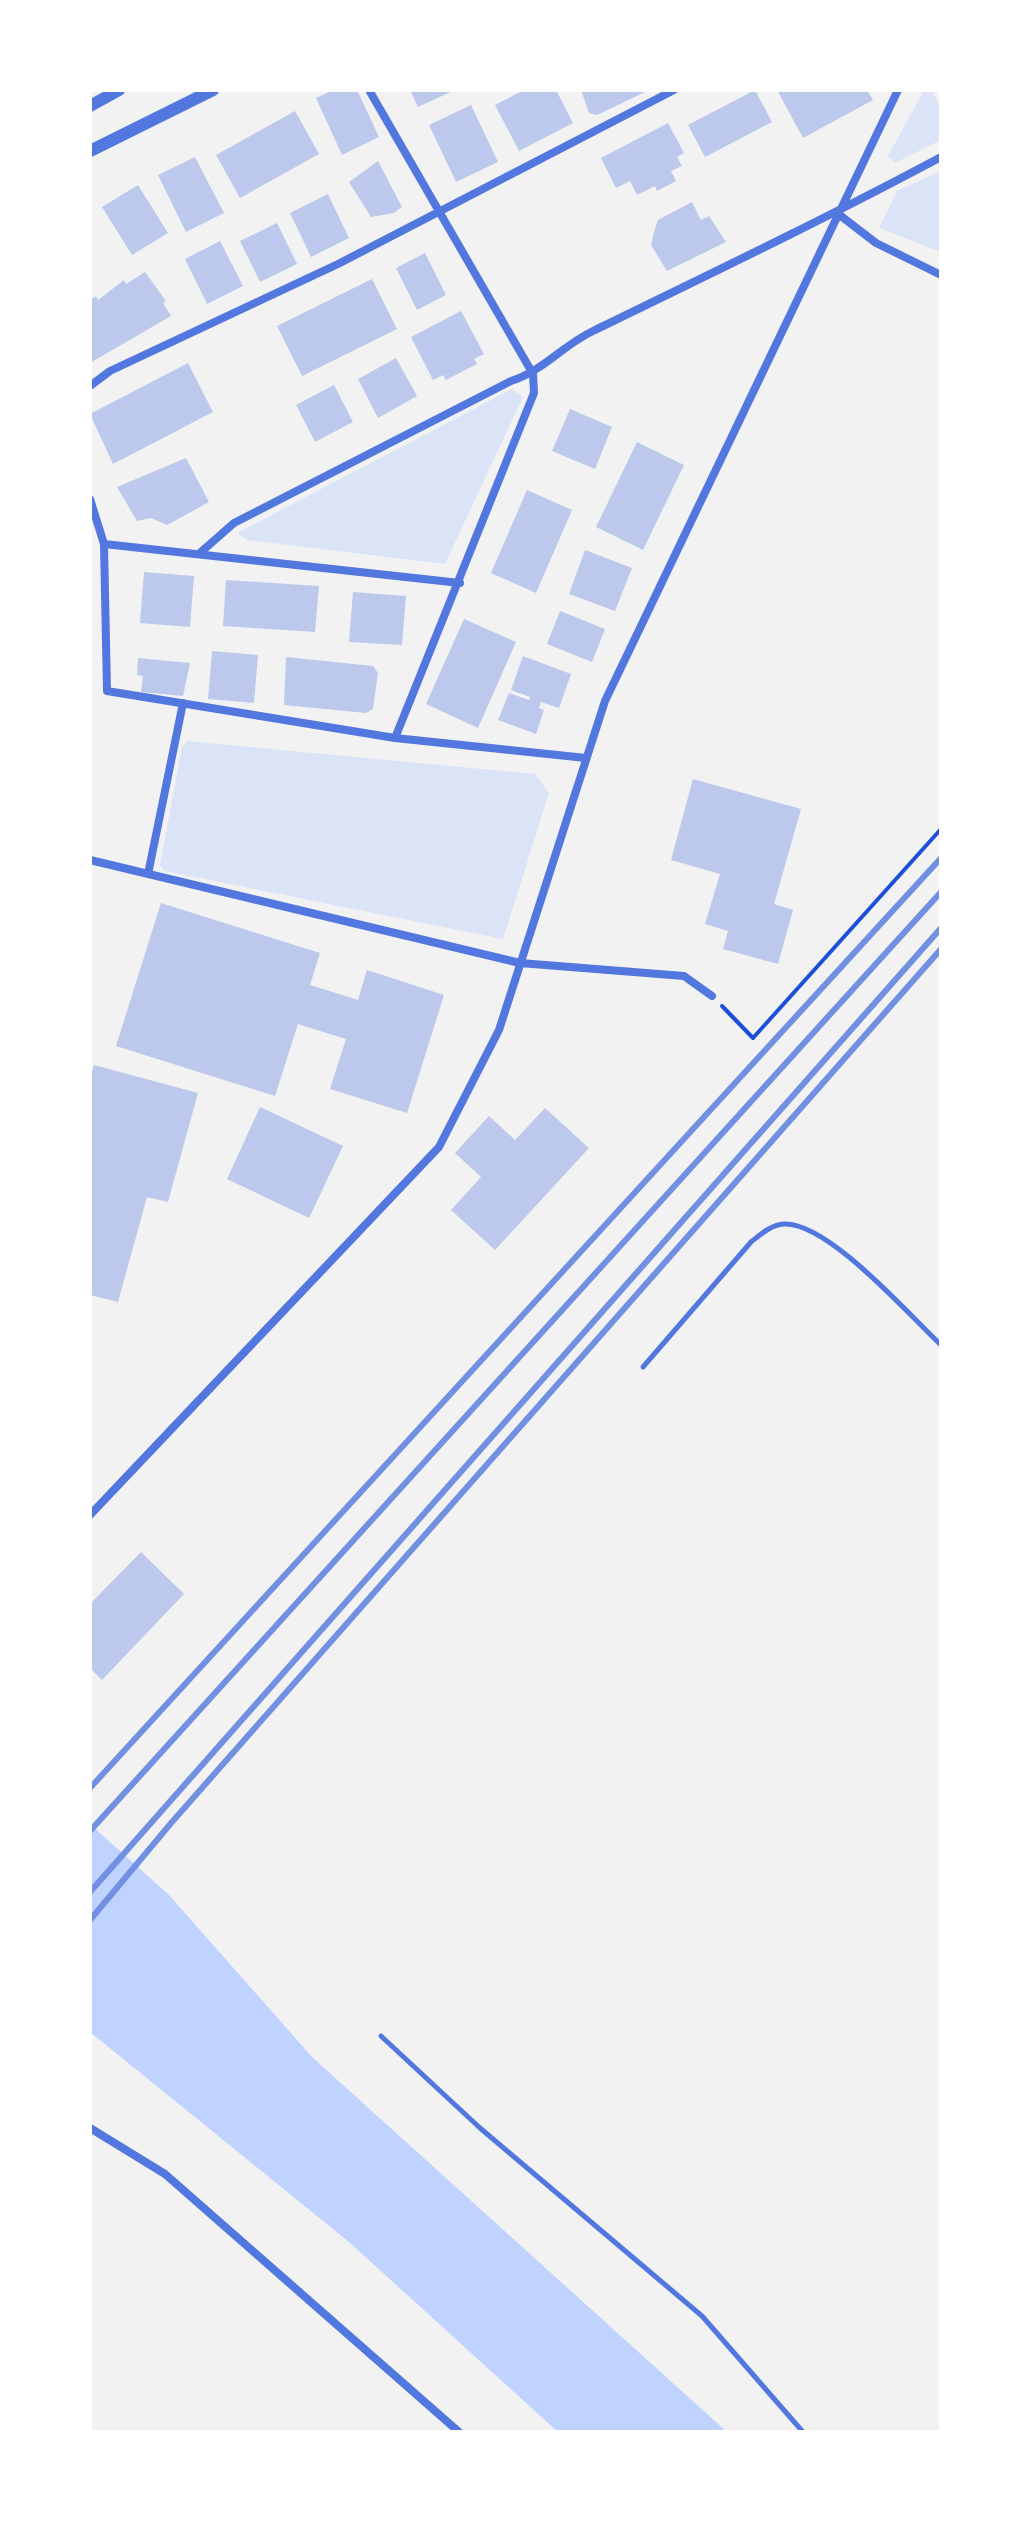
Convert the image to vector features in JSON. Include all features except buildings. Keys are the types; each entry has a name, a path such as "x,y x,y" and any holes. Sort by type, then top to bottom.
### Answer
{"street":[{"path":"90,106 119,90"},
{"path":"90,151 213,90"},
{"path":"369,90 437,213 533,374 534,393 395,738"},
{"path":"90,386 110,371 338,264 674,90"},
{"path":"90,1515 439,1147 499,1030 605,701 898,90"},
{"path":"201,552 234,523 511,381 533,374 578,338 837,213 941,157"},
{"path":"837,213 876,243 941,275"},
{"path":"90,499 104,544 107,691 395,738 586,758"},
{"path":"104,544 201,552 460,583"},
{"path":"148,874 183,703"},
{"path":"90,860 520,963 684,976 712,996"},
{"path":"90,2128 165,2174 459,2432"}],"lane":[{"path":"643,1367 751,1242 765,1231 786,1224 824,1238 941,1345"},
{"path":"381,2036 480,2128 702,2316 803,2432"}],"path":[{"path":"712,996 753,1038 941,829"}],"shaded area":[{"path":"924,90 932,90 941,109 941,140 895,163 888,156"},
{"path":"941,171 941,252 879,228 897,191"},
{"path":"512,389 523,397 445,564 247,540 237,533"},
{"path":"187,741 535,774 549,793 503,939 165,871 160,865 182,746"}],"water":[{"path":"90,1824 169,1895 312,2057 727,2432 558,2432 349,2242 90,2032"}],"railway":[{"path":"90,1788 941,858"},
{"path":"90,1831 941,892"},
{"path":"90,1892 941,928"},
{"path":"90,1920 172,1822 941,949"}]}
